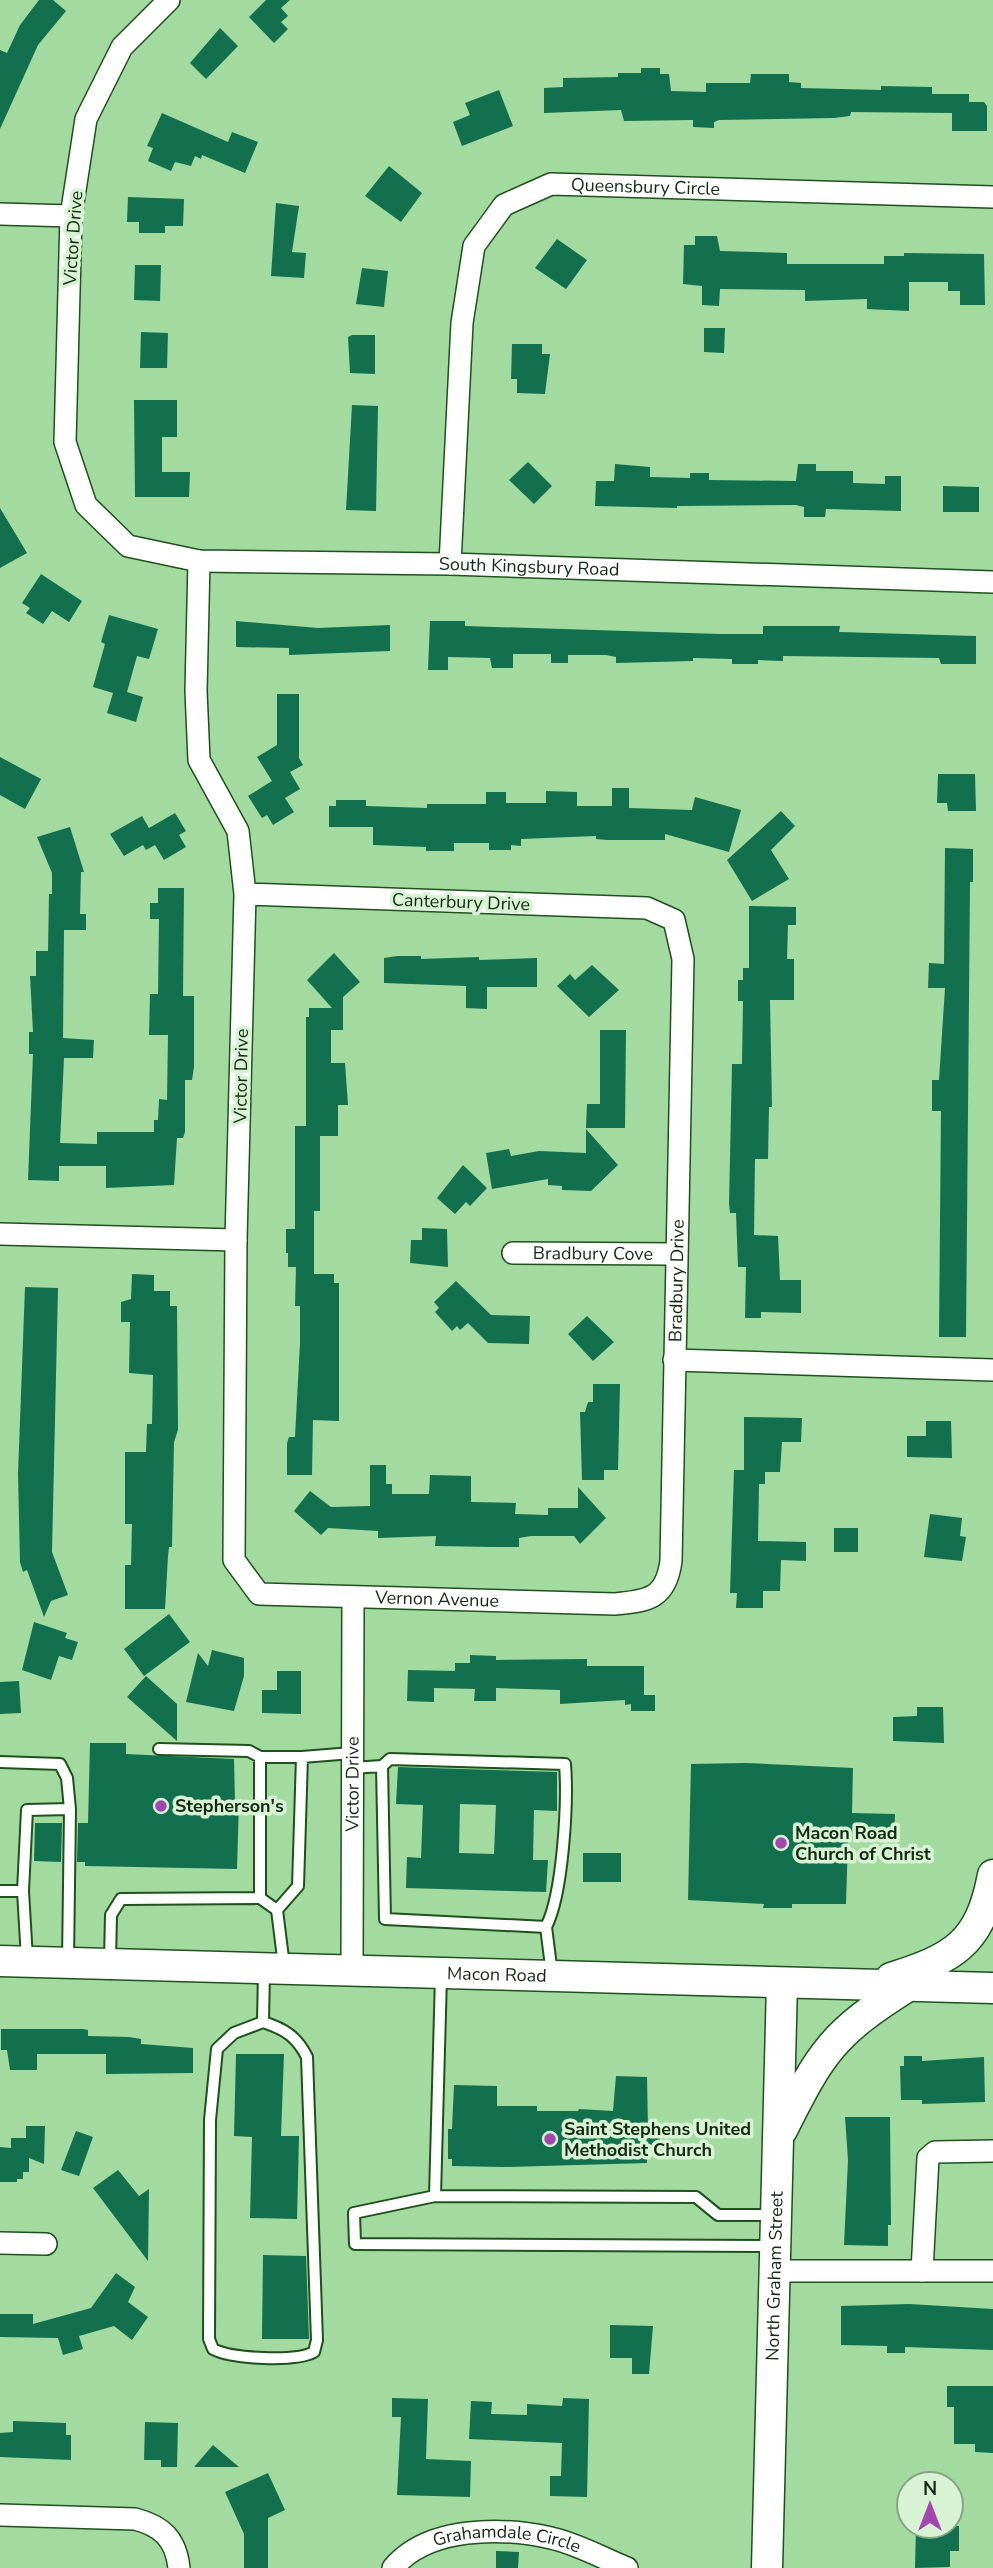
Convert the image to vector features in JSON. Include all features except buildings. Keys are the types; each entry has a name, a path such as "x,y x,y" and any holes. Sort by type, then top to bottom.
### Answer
{"main road":[{"path":"870,1985 939,1963 967,1939 980,1922 993,1875"},
{"name":"Macon Road","path":"14,1961 993,1988"},
{"name":"North Graham Street","path":"767,2568 782,1983"},
{"path":"778,2139 815,2064 837,2036 862,2015 908,1986"}],"street":[{"name":"Victor Drive","path":"85,502 65,442 71,216 86,119 122,47 169,0"},
{"name":"Queensbury Circle","path":"450,564 464,310 474,246 504,205 551,184 993,197"},
{"path":"0,214 71,216"},
{"name":"South Kingsbury Road","path":"85,502 128,546 199,561 450,564 993,582"},
{"name":"Victor Drive","path":"199,561 196,691 199,760 238,831 245,894 236,1240 234,1560 259,1594"},
{"name":"Canterbury Drive","path":"245,894 647,908 674,920"},
{"name":"Bradbury Drive","path":"615,1604 639,1602 659,1594 669,1579 683,958 674,920"},
{"path":"0,1234 236,1240"},
{"name":"Bradbury Cove","path":"513,1253 675,1254"},
{"path":"674,1360 993,1370"},
{"name":"Vernon Avenue","path":"259,1594 615,1604"},
{"name":"Victor Drive","path":"352,1971 353,1598"},
{"path":"922,2271 928,2158 935,2152 993,2151"},
{"path":"0,2243 46,2244"},
{"path":"774,2258 922,2271 993,2271"},
{"path":"0,2515 135,2519 150,2523 165,2532 173,2545 178,2568"},
{"name":"Grahamdale Circle","path":"393,2568 420,2545 442,2537 492,2533 552,2538 627,2568"}],"lane":[{"path":"159,1749 249,1751 260,1757 352,1760 382,1766"},
{"path":"260,1757 260,1898"},
{"path":"263,2022 274,1969 277,1910 298,1886 302,1757"},
{"path":"546,1927 385,1919 382,1766 390,1759 565,1764 564,1815 557,1888 553,1914 546,1927 552,1976"},
{"path":"0,1762 60,1764 67,1778 70,1809 68,1963"},
{"path":"14,1961 23,1891 27,1810 70,1809"},
{"path":"0,1891 23,1891"},
{"path":"110,1964 111,1915 113,1907 121,1899 260,1898 277,1910"},
{"path":"435,2196 441,1973"},
{"path":"263,2022 280,2027 298,2039 307,2057 317,2340 314,2352 299,2358 227,2355 213,2349 209,2339 210,2120 218,2049 234,2033 263,2022"},
{"path":"774,2258 355,2244 354,2213 435,2196 696,2197 718,2215 775,2215"}],"place":[{"name":"Stepherson's","path":"161,1806"},
{"name":"Macon Road Church of Christ","path":"781,1843"},
{"name":"Saint Stephens United Methodist Church","path":"550,2139"}]}
